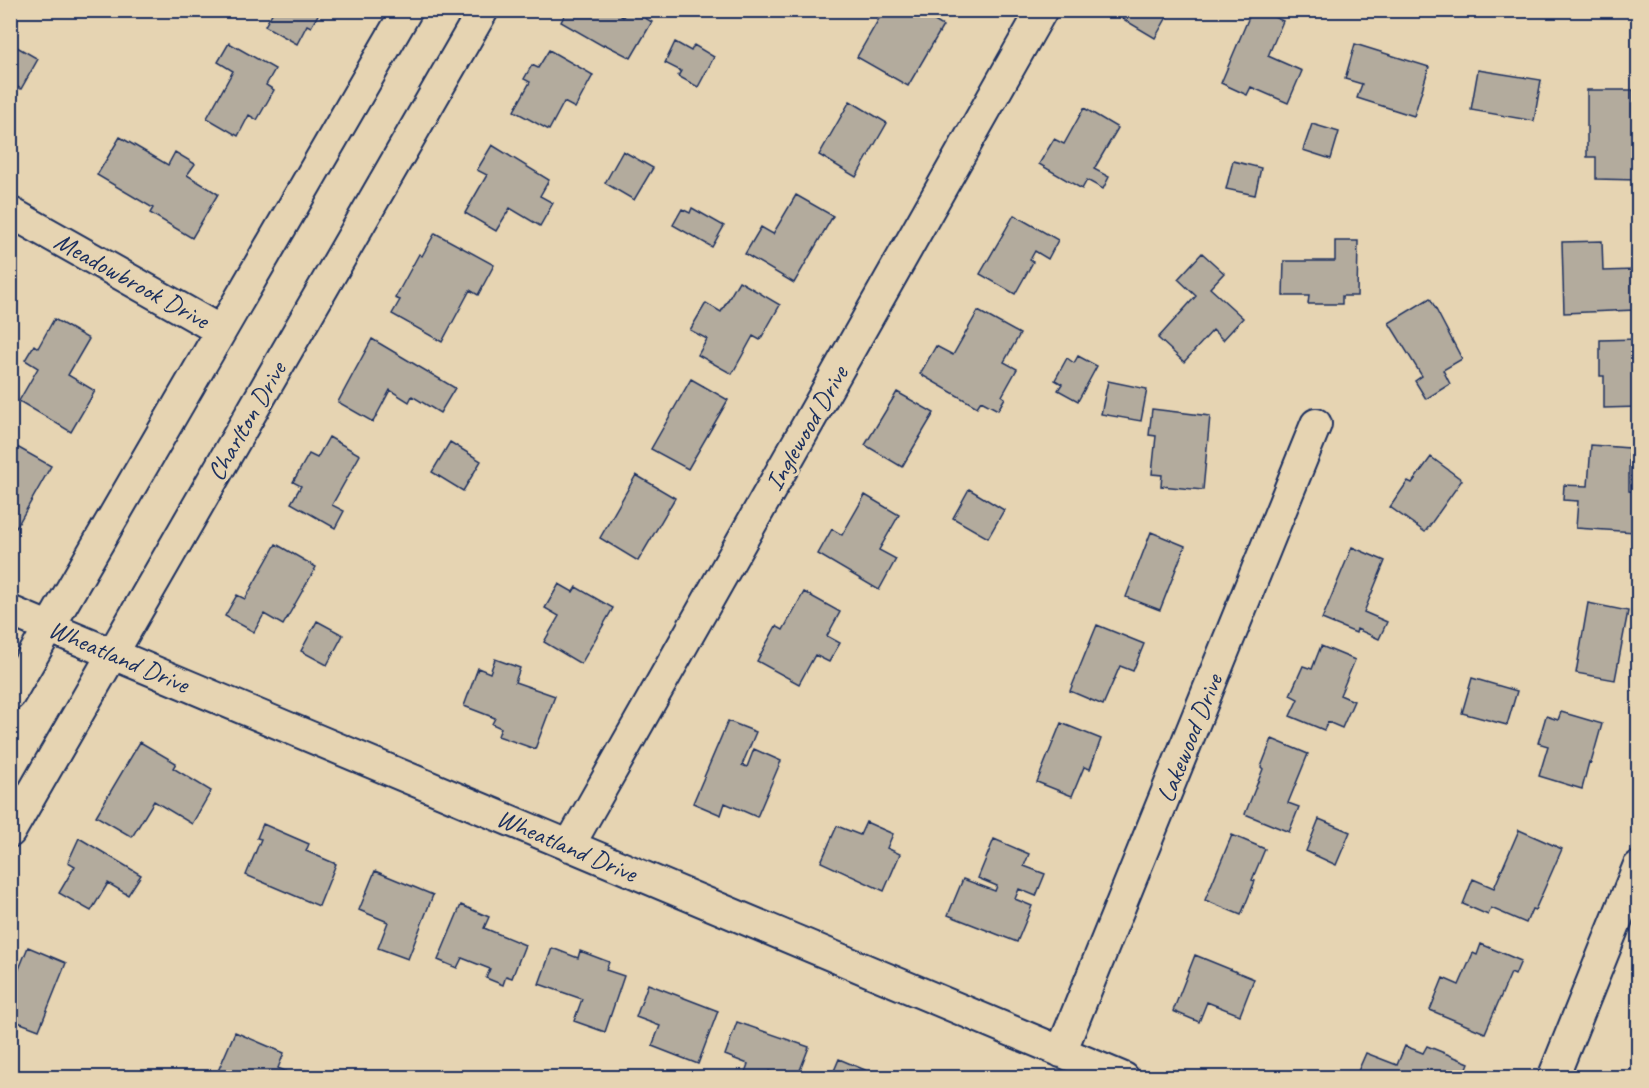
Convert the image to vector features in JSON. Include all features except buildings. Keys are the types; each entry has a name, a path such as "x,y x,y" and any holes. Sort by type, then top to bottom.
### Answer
{"street":[{"path":"10,695 407,10"},
{"name":"Charlton Drive","path":"10,832 483,10"},
{"name":"Inglewood Drive","path":"569,846 1042,10"},
{"name":"Meadowbrook Drive","path":"10,212 221,331"},
{"name":"Lakewood Drive","path":"1062,1052 1317,424"},
{"name":"Wheatland Drive","path":"10,611 1124,1077"},
{"path":"1553,1077 1638,867"}]}
